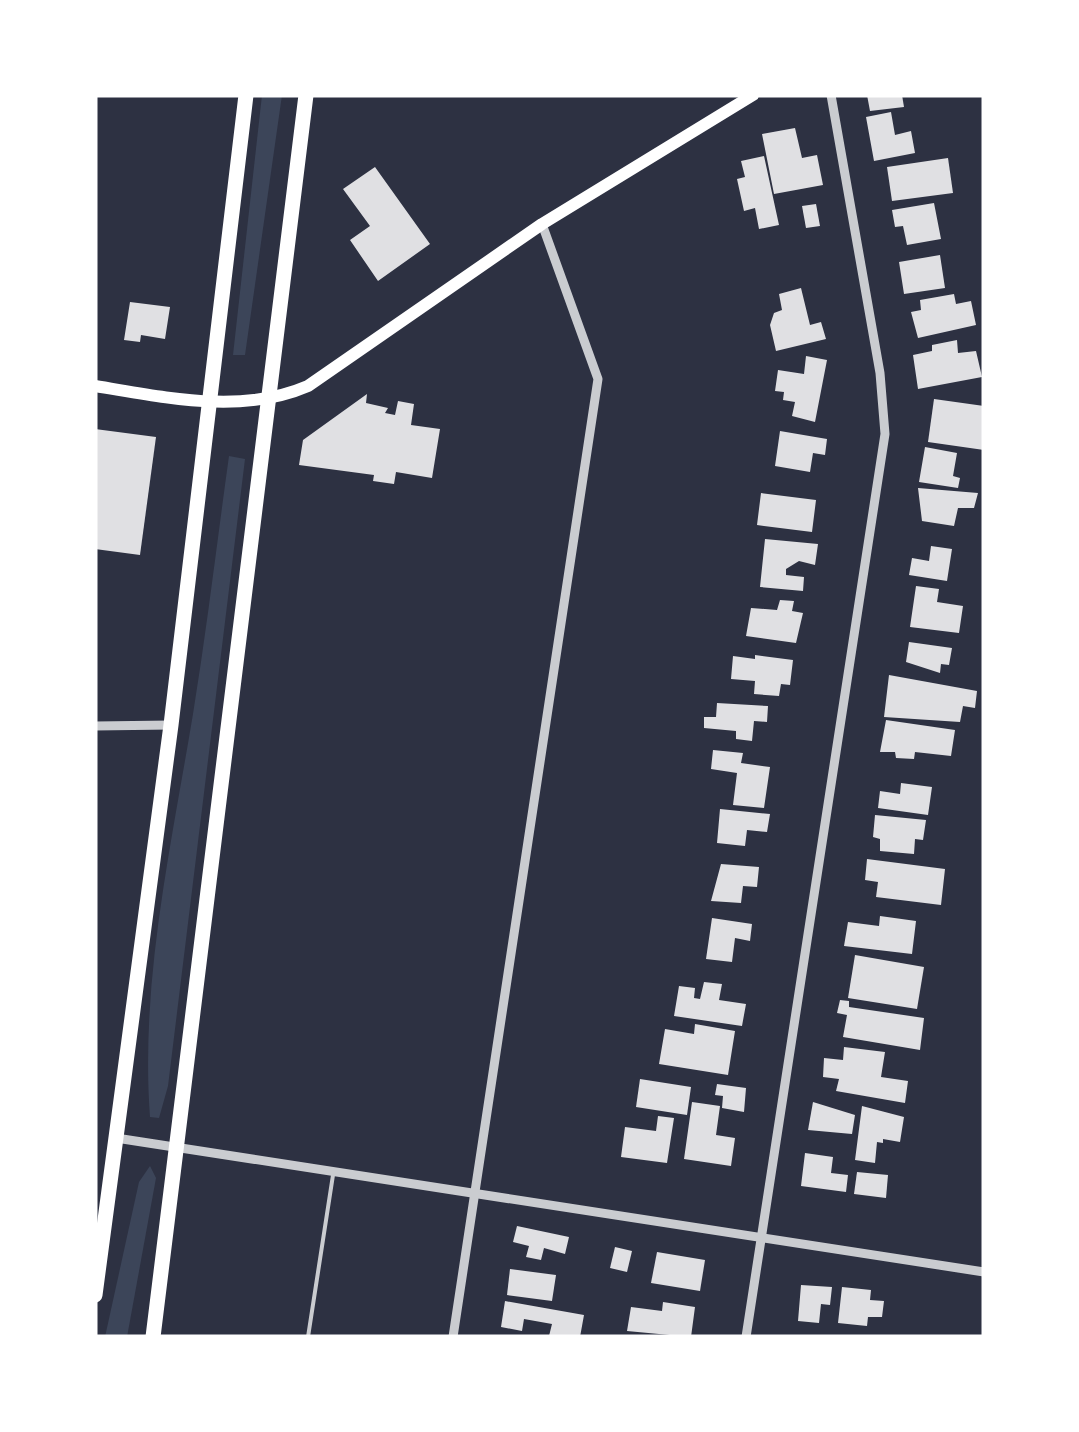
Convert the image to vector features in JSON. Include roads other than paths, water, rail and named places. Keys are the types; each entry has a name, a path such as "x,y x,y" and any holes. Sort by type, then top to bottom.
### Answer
{"highway":[{"path":"95,1296 171,726 246,95"},
{"path":"153,1337 306,95"}],"main road":[{"path":"95,386 210,401 270,399 308,386 542,224 753,95"}],"street":[{"path":"746,1337 884,434 880,373 831,95"},
{"path":"453,1337 598,379 542,224"},
{"path":"95,726 171,726"},
{"path":"116,1138 984,1272"}],"lane":[{"path":"308,1337 334,1170"}]}
